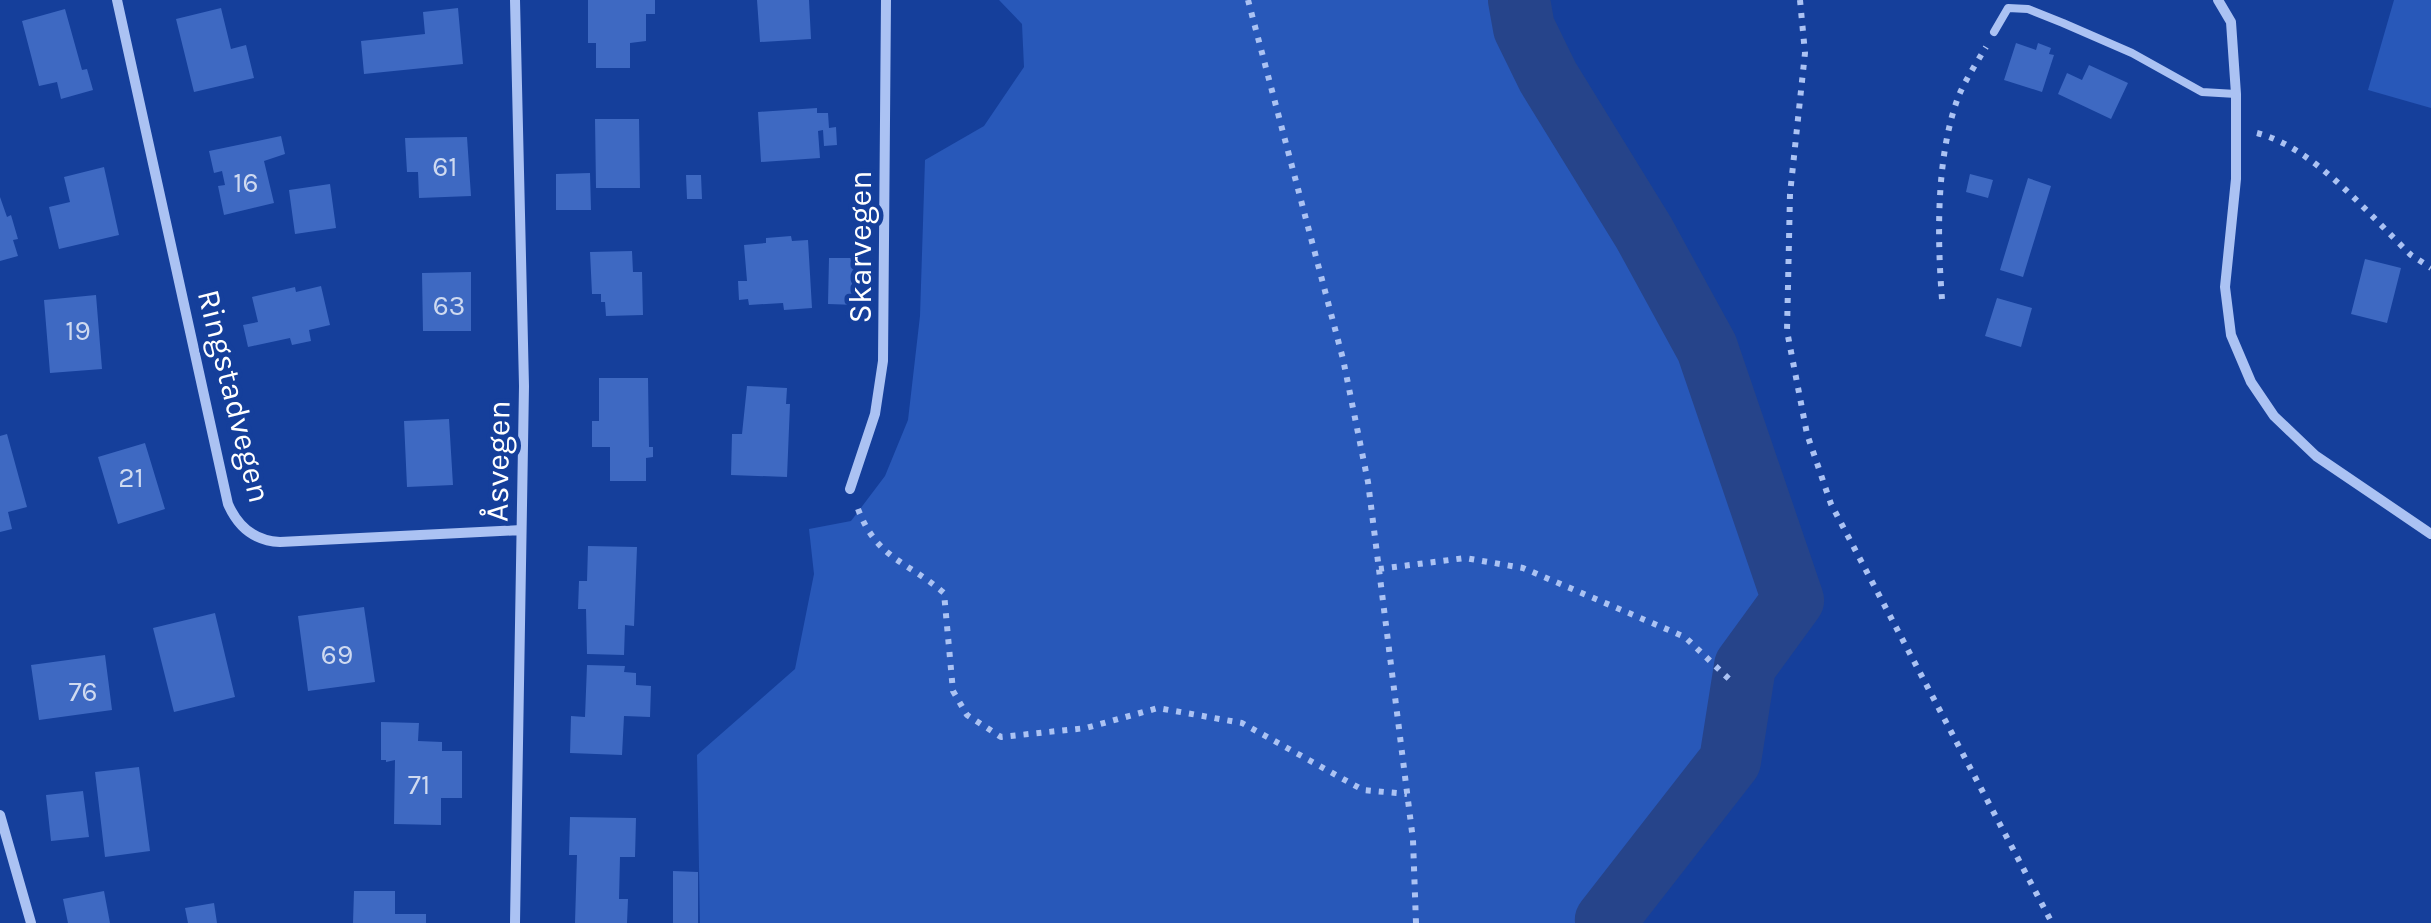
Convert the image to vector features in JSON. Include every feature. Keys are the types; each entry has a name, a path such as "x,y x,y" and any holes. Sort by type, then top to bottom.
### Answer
{"street":[{"name":"Ringstadvegen","path":"117,0 228,504 236,519 248,532 272,542 521,530"},
{"name":"Åsvegen","path":"515,0 524,386 516,923"},
{"name":"Skarvegen","path":"850,489 875,414 883,361 886,0"},
{"path":"2218,0 2231,22 2236,94 2236,179 2225,287 2231,335 2251,382 2274,416 2316,456 2431,534"},
{"path":"0,815 31,923"}],"lane":[{"path":"1994,32 2008,8 2028,9 2132,53 2202,92 2236,94"}],"path":[{"path":"1248,0 1343,358 1368,482 1413,840 1416,923"},
{"path":"1800,0 1805,53 1790,194 1787,331 1807,434 1832,504 2052,923"},
{"path":"1942,299 1938,206 1948,141 1959,96 1994,32"},
{"path":"2236,128 2274,138 2301,153 2431,268"},
{"path":"850,489 865,528 889,557 920,572 944,593 953,691 967,715 1001,737 1086,728 1158,708 1242,723 1363,790 1407,794"},
{"path":"1379,569 1465,558 1523,568 1685,636 1729,679"}],"shaded area":[{"path":"999,0 1517,0 1523,33 1547,81 1644,237 1707,352 1792,605 1745,671 1729,765 1606,923 700,923 697,755 795,669 814,574 809,529 851,521 885,476 908,420 920,316 925,160 984,126 1024,67 1022,24"},
{"path":"2394,0 2431,0 2431,108 2368,90"}],"building":[{"path":"588,0 655,0 655,14 646,14 646,41 630,43 630,68 596,68 596,43 588,43"},
{"path":"757,0 809,0 811,39 760,42"},
{"path":"221,8 231,49 246,45 254,78 194,92 176,19"},
{"path":"458,8 463,64 364,74 361,41 425,34 423,12"},
{"path":"65,9 82,70 87,69 93,90 61,99 57,82 39,86 22,21"},
{"path":"2016,43 2036,50 2038,43 2051,48 2049,54 2054,55 2042,92 2004,80"},
{"path":"2089,65 2128,83 2111,119 2058,94 2067,73 2082,80"},
{"path":"817,108 817,113 828,113 829,128 836,127 837,145 824,146 823,130 818,131 820,158 761,162 758,112"},
{"path":"595,119 639,119 640,188 596,188"},
{"path":"281,136 285,154 264,161 274,203 224,215 218,186 225,185 222,171 214,173 209,151"},
{"path":"467,137 471,196 419,198 418,172 407,172 405,138"},
{"path":"104,167 119,235 59,249 49,207 70,202 64,177"},
{"path":"590,173 591,210 556,210 556,174"},
{"path":"1970,174 1993,180 1988,198 1966,192"},
{"path":"686,175 701,175 702,199 687,199"},
{"path":"2028,178 2051,186 2023,277 2000,270"},
{"path":"330,184 336,228 295,234 289,190"},
{"path":"0,197 7,217 11,215 18,256 0,261"},
{"path":"791,236 792,241 808,240 812,308 784,310 783,303 749,305 748,299 739,300 738,281 747,281 744,245"},
{"path":"632,251 633,272 642,272 643,315 606,316 601,294 592,294 590,252"},
{"path":"829,258 857,258 857,305 828,304"},
{"path":"2365,259 2401,268 2387,323 2351,314"},
{"path":"471,272 471,331 423,331 422,273"},
{"path":"321,286 330,325 309,330 311,341 292,345 290,338 248,347 243,325 258,322 252,297 295,287 296,292"},
{"path":"96,295 102,369 50,373 44,300"},
{"path":"1997,298 2032,308 2021,347 1985,336"},
{"path":"599,378 648,378 649,447 653,447 653,457 646,458 646,481 610,481 610,447 592,447 592,421 599,421"},
{"path":"747,386 787,388 787,477 731,475 732,434 742,434"},
{"path":"449,419 453,485 407,487 404,421"},
{"path":"7,434 27,507 8,512 12,529 0,532 0,436"},
{"path":"145,443 165,509 118,524 98,457"},
{"path":"588,546 637,547 634,626 625,625 624,655 587,654 586,609 578,609 579,581 587,581"},
{"path":"364,607 375,682 308,691 298,616"},
{"path":"215,613 235,697 174,712 153,628"},
{"path":"105,655 112,710 39,720 31,665"},
{"path":"587,665 625,666 624,672 636,673 636,685 651,686 650,717 624,716 622,755 570,753 571,716 585,717"},
{"path":"381,722 419,723 418,741 442,742 442,751 462,751 462,798 441,798 441,825 394,824 395,760 381,760"},
{"path":"139,767 150,851 105,857 95,772"},
{"path":"83,791 89,837 51,841 46,795"},
{"path":"570,817 636,818 635,857 620,857 619,899 628,899 627,923 575,923 577,855 569,855"},
{"path":"673,871 698,872 698,923 673,923"},
{"path":"104,891 110,923 68,923 63,899"},
{"path":"354,891 395,891 395,914 426,914 426,923 353,923"},
{"path":"214,903 217,923 188,923 185,908"}],"waterway":[{"path":"1519,0 1524,28 1548,77 1644,233 1707,348 1793,600 1745,666 1730,761 1607,923"}]}
